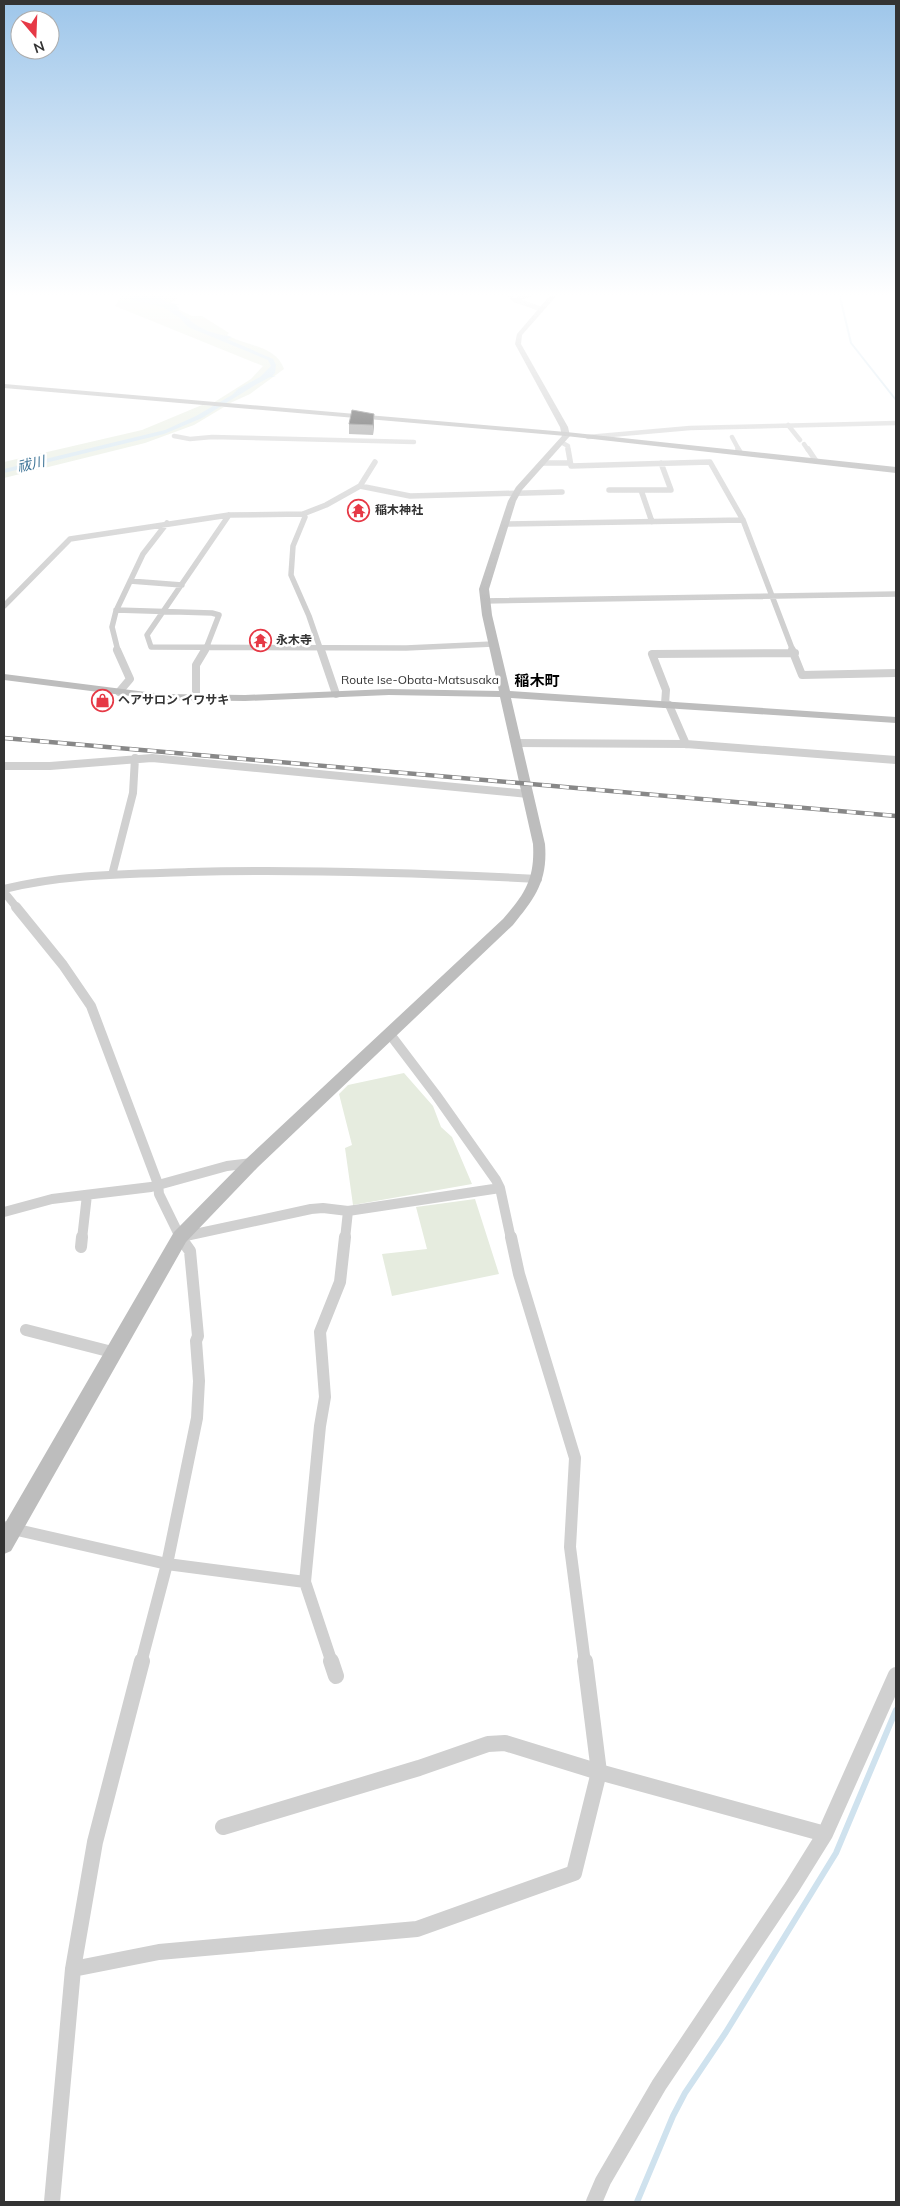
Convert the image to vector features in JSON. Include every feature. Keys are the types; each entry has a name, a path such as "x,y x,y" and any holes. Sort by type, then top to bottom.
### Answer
{"main road":[{"path":"117,396 564,438 588,437 896,470"}],"street":[{"path":"543,396 568,446 569,464"},
{"path":"588,437 690,428 896,424"},
{"path":"788,426 816,461"},
{"path":"174,436 190,439 212,437 414,442"},
{"path":"732,437 740,452"},
{"path":"305,1582 168,1564 7,1533 180,1237 252,1162 508,922 529,896 538,878 541,859 484,601 487,578 516,493 564,438"},
{"path":"4,606 70,539 229,515 304,514 326,505 360,486 375,462"},
{"path":"543,463 569,464 571,466 710,462 743,520 802,675 896,674"},
{"path":"609,490 671,490 661,463"},
{"path":"360,486 410,496 562,492"},
{"path":"641,490 652,522"},
{"path":"304,514 305,517 293,546 291,575 309,616 336,694"},
{"path":"229,515 147,635 151,646 406,648 493,644"},
{"path":"504,524 743,520"},
{"path":"119,692 130,679 118,652 112,627 116,610 143,554 167,523"},
{"path":"130,581 182,585"},
{"path":"484,601 896,594"},
{"path":"116,610 217,613 219,615 207,647 196,665 196,698"},
{"path":"686,744 667,705 666,690 652,654 794,653"},
{"name":"Route Ise-Obata-Matsusaka","path":"4,677 162,697 260,698 411,692 506,694 594,698 667,705 896,720"},
{"path":"515,743 686,744 896,760"},
{"path":"4,766 50,766 135,758 528,794"},
{"path":"112,875 131,800 135,758"},
{"path":"52,2202 73,1969 95,1842 168,1564 197,1418 199,1381 196,1341 198,1336 190,1251 180,1237 159,1194 158,1184 91,1006 64,965 4,891 16,886 112,875 382,871 538,878"},
{"path":"73,1969 159,1952 417,1929 574,1873 600,1772 570,1547 575,1458 519,1274 500,1188 495,1176 458,1127 447,1108 389,1033"},
{"path":"4,1212 52,1199 158,1184 227,1166 252,1162"},
{"path":"180,1237 311,1209 323,1208 348,1211 500,1188"},
{"path":"81,1248 87,1195"},
{"path":"336,1676 305,1582 320,1426 326,1397 320,1332 340,1282 348,1211"},
{"path":"26,1330 112,1352"},
{"path":"594,2202 603,2181 659,2085 792,1887 825,1834 896,1675"},
{"path":"223,1827 419,1768 488,1744 505,1743 600,1772 825,1834"}],"shaded area":[{"path":"224,396 246,396 228,404 213,403"},
{"path":"202,405 224,407 194,425 145,443 4,478 4,462 142,430"},
{"path":"404,1073 433,1106 441,1127 452,1137 472,1184 353,1205 345,1148 352,1145 339,1094 348,1085"},
{"path":"475,1199 499,1274 392,1296 382,1254 427,1249 416,1207"}],"water":[{"name":"祓川","path":"230,396 238,396 202,418 164,434 4,473 4,469 165,430 196,416"}],"building":[{"path":"352,410 374,414 373,425 349,424"}],"waterway":[{"path":"893,396 896,400"},
{"path":"637,2202 673,2116 685,2093 726,2032 836,1853 896,1710"}],"railway":[{"path":"4,738 896,816"}],"place":[{"name":"稲木神社","path":"359,510"},
{"name":"永木寺","path":"260,640"},
{"name":"ヘアサロン イワサキ","path":"102,700"}],"district":[{"name":"稲木町","path":"537,681"}]}
